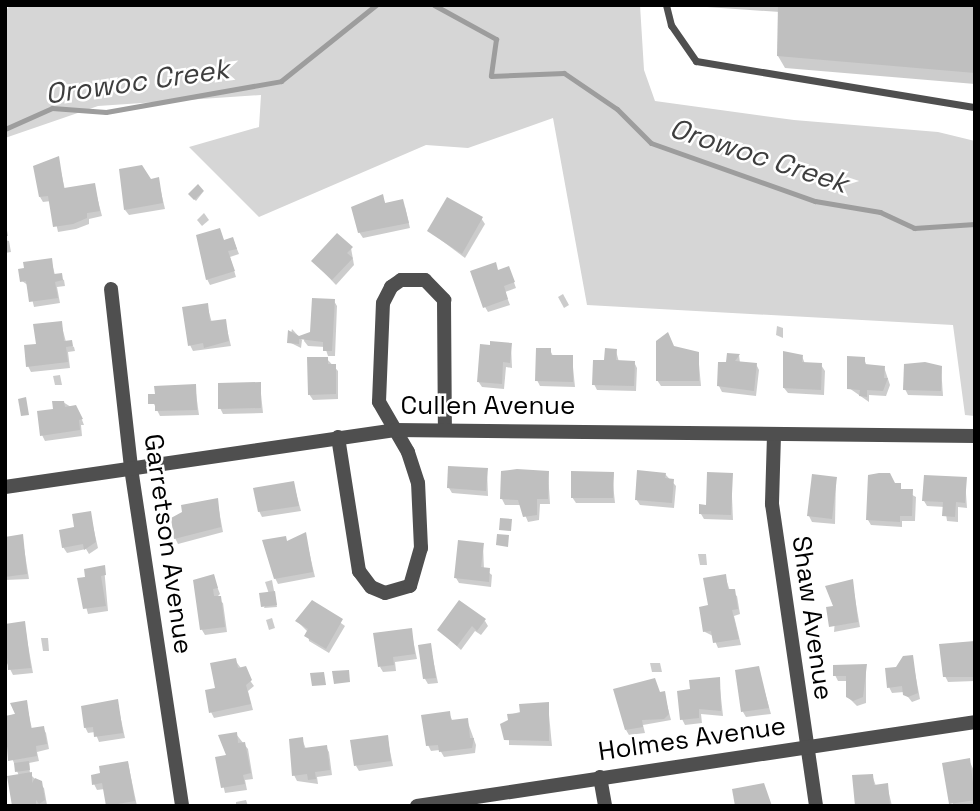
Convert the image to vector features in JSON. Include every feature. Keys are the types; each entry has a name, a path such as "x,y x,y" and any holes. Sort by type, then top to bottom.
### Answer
{"street":[{"path":"338,437 359,571 371,587 393,593 410,586 421,548 418,483 395,430 379,402 383,303 391,287 401,280 425,280 444,300 445,428"},
{"name":"Garretson Avenue","path":"111,289 131,468 182,806"},
{"name":"Cullen Avenue","path":"5,487 395,430 445,428 975,436"},
{"name":"Shaw Avenue","path":"774,435 772,504 816,806"},
{"name":"Holmes Avenue","path":"417,806 975,722"},
{"path":"600,777 605,806"}],"lane":[{"path":"666,5 671,25 696,61 975,107"}],"shaded area":[{"path":"10,5 640,5 644,70 655,101 794,120 938,132 975,141 975,416 965,415 953,325 587,305 553,118 468,148 426,145 259,217 189,147 259,127 261,95 98,106 5,138 5,12"}],"building":[{"path":"778,5 975,5 975,73 777,56"},
{"path":"59,156 64,188 95,183 100,211 87,213 87,218 73,224 53,227 48,196 39,197 33,166"},
{"path":"142,165 151,179 159,177 163,203 124,210 119,169"},
{"path":"198,184 204,191 194,200 188,194"},
{"path":"383,194 385,203 403,199 409,223 358,233 351,207"},
{"path":"447,197 483,217 462,254 427,231"},
{"path":"220,228 224,240 233,237 237,249 228,251 235,271 206,280 196,235"},
{"path":"337,233 353,247 347,253 353,258 332,280 311,261"},
{"path":"52,258 54,274 62,273 63,280 55,282 58,298 29,302 26,281 20,282 18,269 24,268 23,262"},
{"path":"496,262 498,270 509,266 515,282 504,286 508,299 483,308 470,271"},
{"path":"312,298 335,299 332,351 323,351 323,342 299,339 299,344 287,343 288,330 299,336 310,332"},
{"path":"208,303 210,321 226,319 229,341 204,348 203,343 188,346 182,307"},
{"path":"62,321 64,341 72,340 73,346 66,347 68,362 26,367 24,345 36,344 33,324"},
{"path":"668,332 674,346 699,352 699,381 656,381 656,341"},
{"path":"490,341 512,343 510,363 503,362 502,384 477,382 480,344 490,345"},
{"path":"536,348 551,348 551,355 573,355 573,382 535,381"},
{"path":"605,348 617,349 616,360 635,361 634,386 592,385 593,360 604,360"},
{"path":"783,351 803,355 802,362 822,363 821,390 783,388"},
{"path":"727,353 740,354 735,361 757,363 754,391 717,386 718,362 726,362"},
{"path":"847,356 865,357 865,364 885,366 884,378 888,378 883,391 867,390 867,397 859,396 860,390 847,389"},
{"path":"307,357 328,357 328,364 336,364 336,394 308,395"},
{"path":"925,362 942,366 941,391 903,390 904,364"},
{"path":"261,382 261,408 218,409 218,383"},
{"path":"196,384 197,410 155,411 155,404 148,404 148,394 155,394 154,386"},
{"path":"26,397 29,415 21,416 18,399"},
{"path":"52,401 64,401 65,407 76,405 83,419 79,420 80,430 40,436 37,411 53,409"},
{"path":"448,466 488,468 486,491 447,488"},
{"path":"637,470 666,473 665,478 674,479 672,503 635,500"},
{"path":"501,471 549,471 548,499 537,499 537,515 523,517 518,500 500,499"},
{"path":"571,471 614,472 613,498 571,498"},
{"path":"707,472 733,473 731,515 699,514 699,504 706,505"},
{"path":"890,473 895,483 901,483 901,489 913,489 912,516 900,516 900,522 866,520 868,475"},
{"path":"812,474 837,477 832,519 807,516"},
{"path":"924,475 967,477 965,503 956,502 955,517 942,516 943,502 922,501"},
{"path":"294,481 299,506 258,512 253,488"},
{"path":"218,498 221,527 174,539 171,518 182,512 181,505"},
{"path":"91,511 96,542 84,550 83,544 62,548 59,530 74,527 72,514"},
{"path":"500,518 512,519 511,531 499,530"},
{"path":"306,532 313,572 274,579 262,540 286,536 287,541"},
{"path":"23,534 27,574 5,577 5,537"},
{"path":"497,534 509,535 508,547 496,545"},
{"path":"458,540 484,543 481,567 490,568 489,582 454,578"},
{"path":"105,565 106,575 101,576 106,606 83,609 77,578 85,577 84,569"},
{"path":"214,574 218,588 213,589 214,596 221,596 225,627 200,630 193,580"},
{"path":"726,574 728,589 735,589 738,609 732,610 739,639 713,643 711,631 703,632 699,607 708,605 703,578"},
{"path":"853,579 858,622 829,627 826,607 833,606 825,586"},
{"path":"275,591 277,605 261,607 259,593"},
{"path":"312,600 343,619 326,649 304,636 308,629 295,621"},
{"path":"459,600 486,619 477,631 472,626 457,646 437,630"},
{"path":"25,621 31,668 8,670 5,624"},
{"path":"412,628 415,654 393,657 394,665 378,667 373,633"},
{"path":"975,641 975,677 943,677 939,644"},
{"path":"431,643 436,678 423,679 418,645"},
{"path":"913,655 918,693 908,697 903,695 902,686 887,688 885,668 896,667 903,656"},
{"path":"236,658 238,668 246,666 252,680 246,685 251,704 209,713 205,690 215,688 210,663"},
{"path":"867,664 863,697 853,701 846,697 846,676 833,676 833,665"},
{"path":"759,666 769,708 741,712 735,670"},
{"path":"349,670 350,682 334,684 332,671"},
{"path":"324,672 326,685 312,686 310,673"},
{"path":"720,677 721,711 699,709 699,718 680,720 677,691 690,689 689,680"},
{"path":"655,678 660,692 665,691 669,714 664,719 642,720 643,727 625,730 613,689"},
{"path":"118,699 123,733 94,737 93,727 84,728 81,706"},
{"path":"27,700 31,728 44,726 47,744 36,746 37,756 8,761 5,716 15,714 10,703"},
{"path":"549,702 549,741 504,740 500,724 508,720 507,714 520,713 519,704"},
{"path":"450,711 451,720 468,718 470,738 474,738 472,748 439,752 438,745 426,746 421,715"},
{"path":"237,732 238,743 245,742 251,773 243,775 245,784 221,788 215,757 226,755 218,735"},
{"path":"388,735 391,761 354,766 350,740"},
{"path":"303,737 304,748 327,745 330,770 315,772 316,779 308,780 307,774 292,776 289,739"},
{"path":"970,758 975,800 949,804 942,763"},
{"path":"29,761 30,770 15,772 14,763"},
{"path":"128,761 135,801 106,806 102,783 92,785 91,775 100,773 99,766"},
{"path":"32,772 32,783 35,778 42,781 45,800 39,804 36,800 36,806 12,806 7,776"},
{"path":"873,774 874,785 888,783 890,806 855,806 852,775"},
{"path":"764,783 772,806 735,806 732,789"}],"waterway":[{"name":"Orowoc Creek","path":"5,129 52,108 106,112 281,81 376,5"},
{"name":"Orowoc Creek","path":"434,5 496,39 491,76 564,73 617,109 651,143 815,201 880,212 914,228 975,224"}]}
